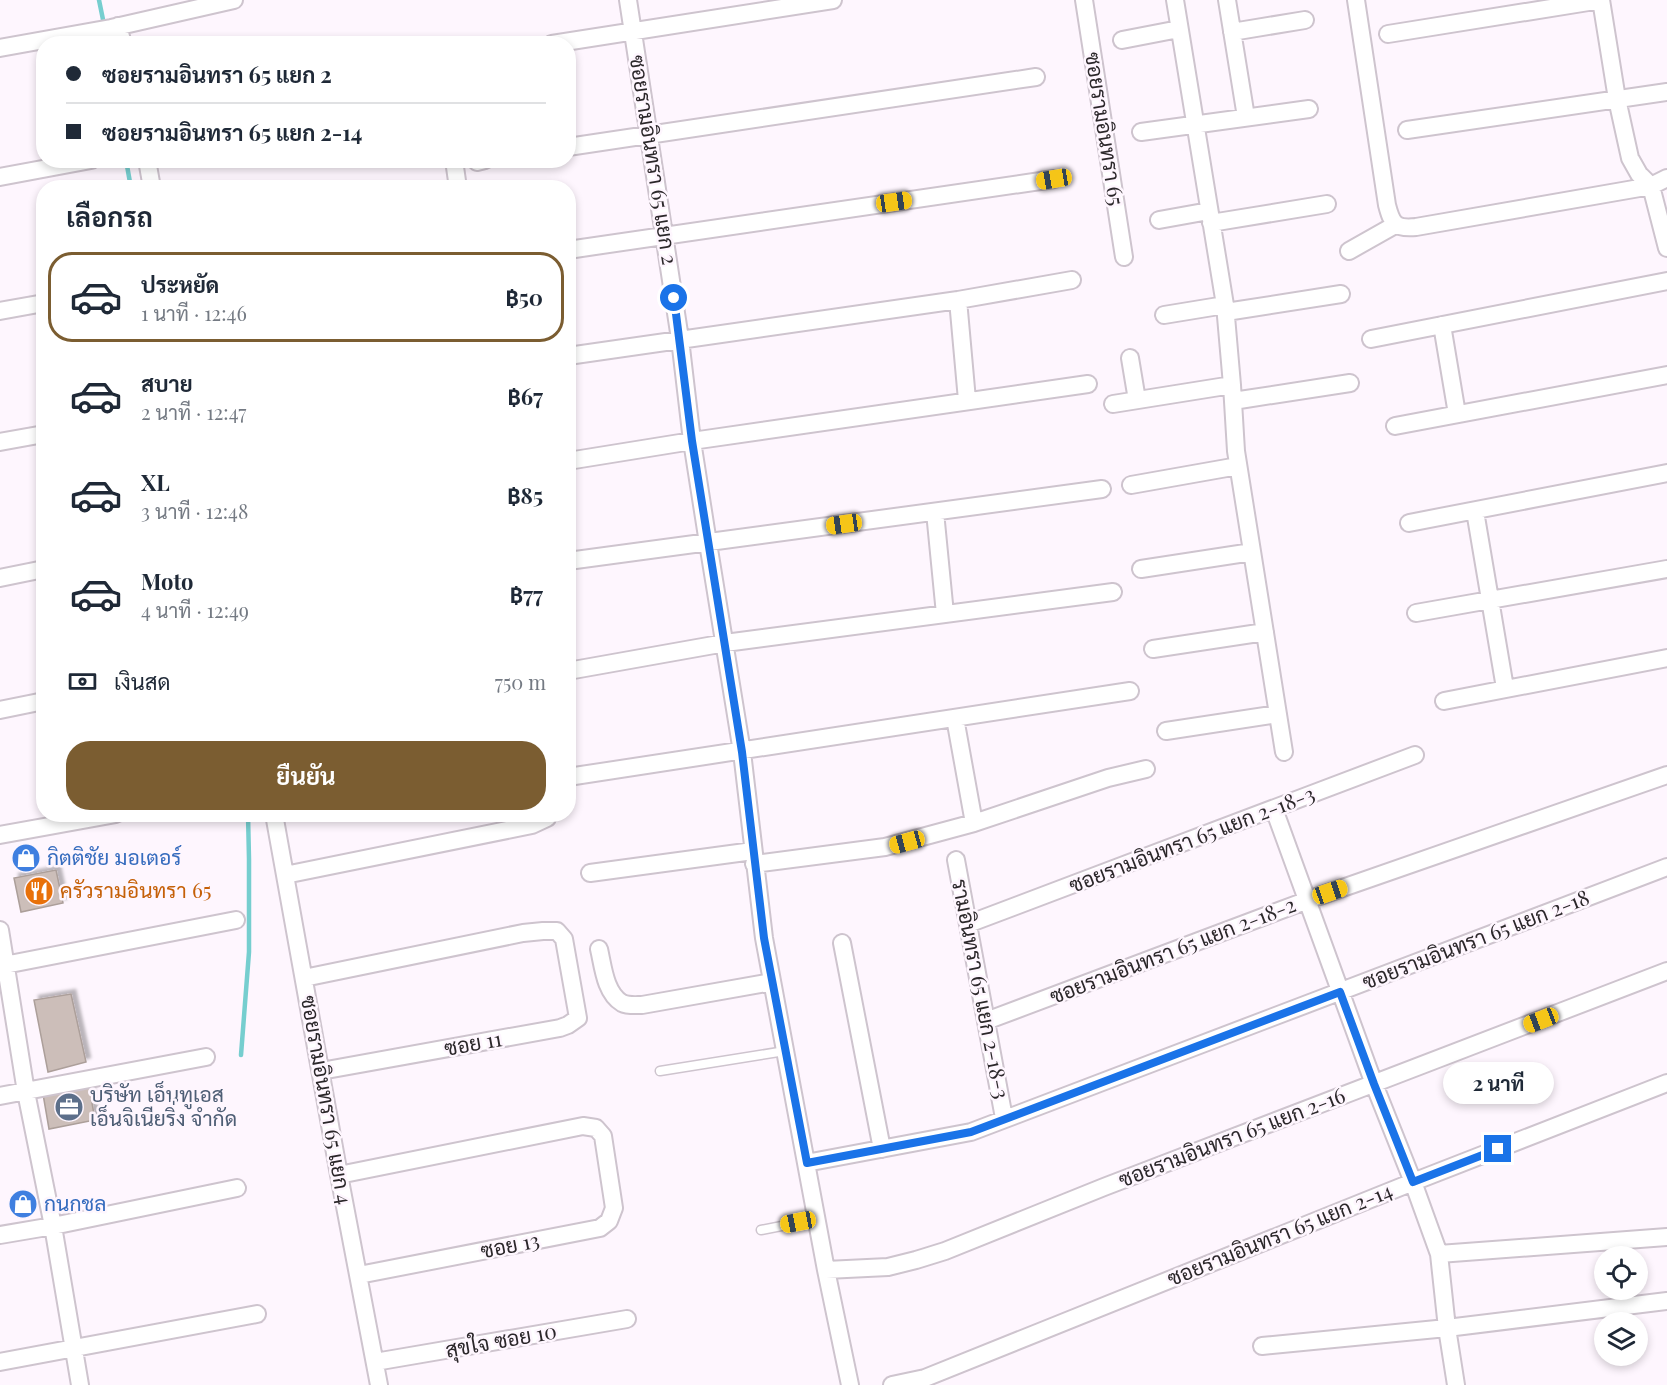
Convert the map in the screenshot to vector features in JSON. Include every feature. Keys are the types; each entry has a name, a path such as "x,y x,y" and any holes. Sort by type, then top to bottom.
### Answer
{"street":[{"path":"65,36 234,0"},
{"name":"ซอยรามอินทรา 65 แยก 2","path":"628,0 681,339 692,441 742,752 764,938 826,1270 850,1385"},
{"path":"576,40 833,0"},
{"name":"ซอยรามอินทรา 65","path":"1084,0 1125,257"},
{"path":"1175,0 1225,309 1236,451 1284,752"},
{"path":"1227,0 1246,117"},
{"path":"1356,0 1390,217 1395,225 1404,228 1416,227 1651,186 1667,178"},
{"path":"1388,34 1601,0 1617,99 1630,158 1651,186 1667,248"},
{"path":"1232,32 1305,20"},
{"path":"108,28 116,36"},
{"path":"1122,40 1179,28"},
{"path":"0,48 36,41"},
{"path":"576,146 1036,77"},
{"path":"1407,130 1667,92"},
{"path":"1141,132 1308,109"},
{"path":"0,177 48,168"},
{"path":"576,249 1054,179"},
{"path":"1159,220 1210,217 1327,204"},
{"path":"1349,250 1395,225"},
{"path":"576,355 958,300 1072,280"},
{"path":"1371,339 1667,281"},
{"path":"1164,315 1341,294"},
{"path":"958,300 967,400"},
{"path":"0,311 36,304"},
{"path":"1442,325 1457,414"},
{"path":"1130,358 1137,400"},
{"path":"1395,426 1667,375"},
{"path":"1113,404 1137,400 1350,383"},
{"path":"576,460 967,400 1088,384"},
{"path":"0,442 36,435"},
{"path":"1131,485 1238,466"},
{"path":"1409,524 1667,473"},
{"path":"576,560 1102,489"},
{"path":"1475,511 1505,688"},
{"path":"935,512 945,614"},
{"path":"1141,569 1252,552"},
{"path":"1416,613 1667,568"},
{"path":"0,578 36,571"},
{"path":"576,670 725,643 1113,592"},
{"path":"1153,649 1265,632"},
{"path":"1444,701 1667,658"},
{"path":"576,776 1130,691"},
{"path":"0,710 36,703"},
{"path":"1166,731 1278,714"},
{"path":"955,718 974,823"},
{"name":"ซอยรามอินทรา 65 แยก 2-18-3","path":"968,924 1415,755"},
{"path":"590,873 885,847 974,823 1108,778 1146,769"},
{"name":"ซอยรามอินทรา 65 แยก 2-18-2","path":"986,1022 1308,900 1667,774"},
{"path":"1274,809 1374,1084 1439,1254 1456,1385"},
{"path":"0,835 72,822"},
{"name":"ซอยรามอินทรา 65 แยก 4","path":"275,822 379,1385"},
{"path":"285,875 532,825 537,822"},
{"name":"รามอินทรา 65 แยก 2-18-3","path":"956,860 1004,1118"},
{"name":"ซอยรามอินทรา 65 แยก 2-18","path":"807,1163 971,1132 1667,867"},
{"path":"3,965 237,920"},
{"path":"0,930 3,965 53,1226 80,1385"},
{"name":"ซอย 11","path":"304,978 543,930 557,931 564,939 571,973 578,1018 568,1025 321,1071"},
{"path":"842,943 882,1149"},
{"path":"598,949 606,980 615,997 624,1004 642,1005 772,982"},
{"name":"ซอยรามอินทรา 65 แยก 2-16","path":"826,1270 888,1267 916,1260 1667,971"},
{"path":"0,1096 206,1057"},
{"name":"ซอยรามอินทรา 65 แยก 2-14","path":"892,1385 925,1378 1413,1182 1667,1083"},
{"name":"ซอย 13","path":"339,1175 583,1126 596,1128 603,1136 614,1208 609,1221 600,1228 358,1275"},
{"path":"0,1235 237,1188"},
{"path":"1439,1254 1667,1237"},
{"path":"1262,1346 1447,1328 1667,1301"},
{"path":"0,1362 257,1314"},
{"name":"สุขใจ ซอย 10","path":"375,1362 627,1319"}],"lane":[{"path":"660,1071 785,1051"},
{"path":"761,1230 817,1218"}],"building":[{"name":"ครัวรามอินทรา 65","path":"56,870 63,903 21,912 14,878"},
{"path":"71,994 86,1062 48,1072 34,1000"},
{"name":"บริษัท เอ็นทูเอส เอ็นจิเนียริ่ง จำกัด","path":"89,1086 95,1120 49,1129 43,1094"}],"waterway":[{"path":"99,0 106,36"},
{"path":"127,168 130,180"},
{"path":"241,1055 249,952 248,822"}],"place":[{"name":"กิตติชัย มอเตอร์","path":"26,858"},
{"name":"ครัวรามอินทรา 65","path":"39,891"},
{"name":"บริษัท เอ็นทูเอส เอ็นจิเนียริ่ง จำกัด","path":"69,1107"},
{"name":"กนกชล","path":"23,1204"}],"route":[{"path":"674,298 681,339 692,441 742,752 764,938 807,1163 971,1132 1340,992 1413,1182 1498,1149"}]}
